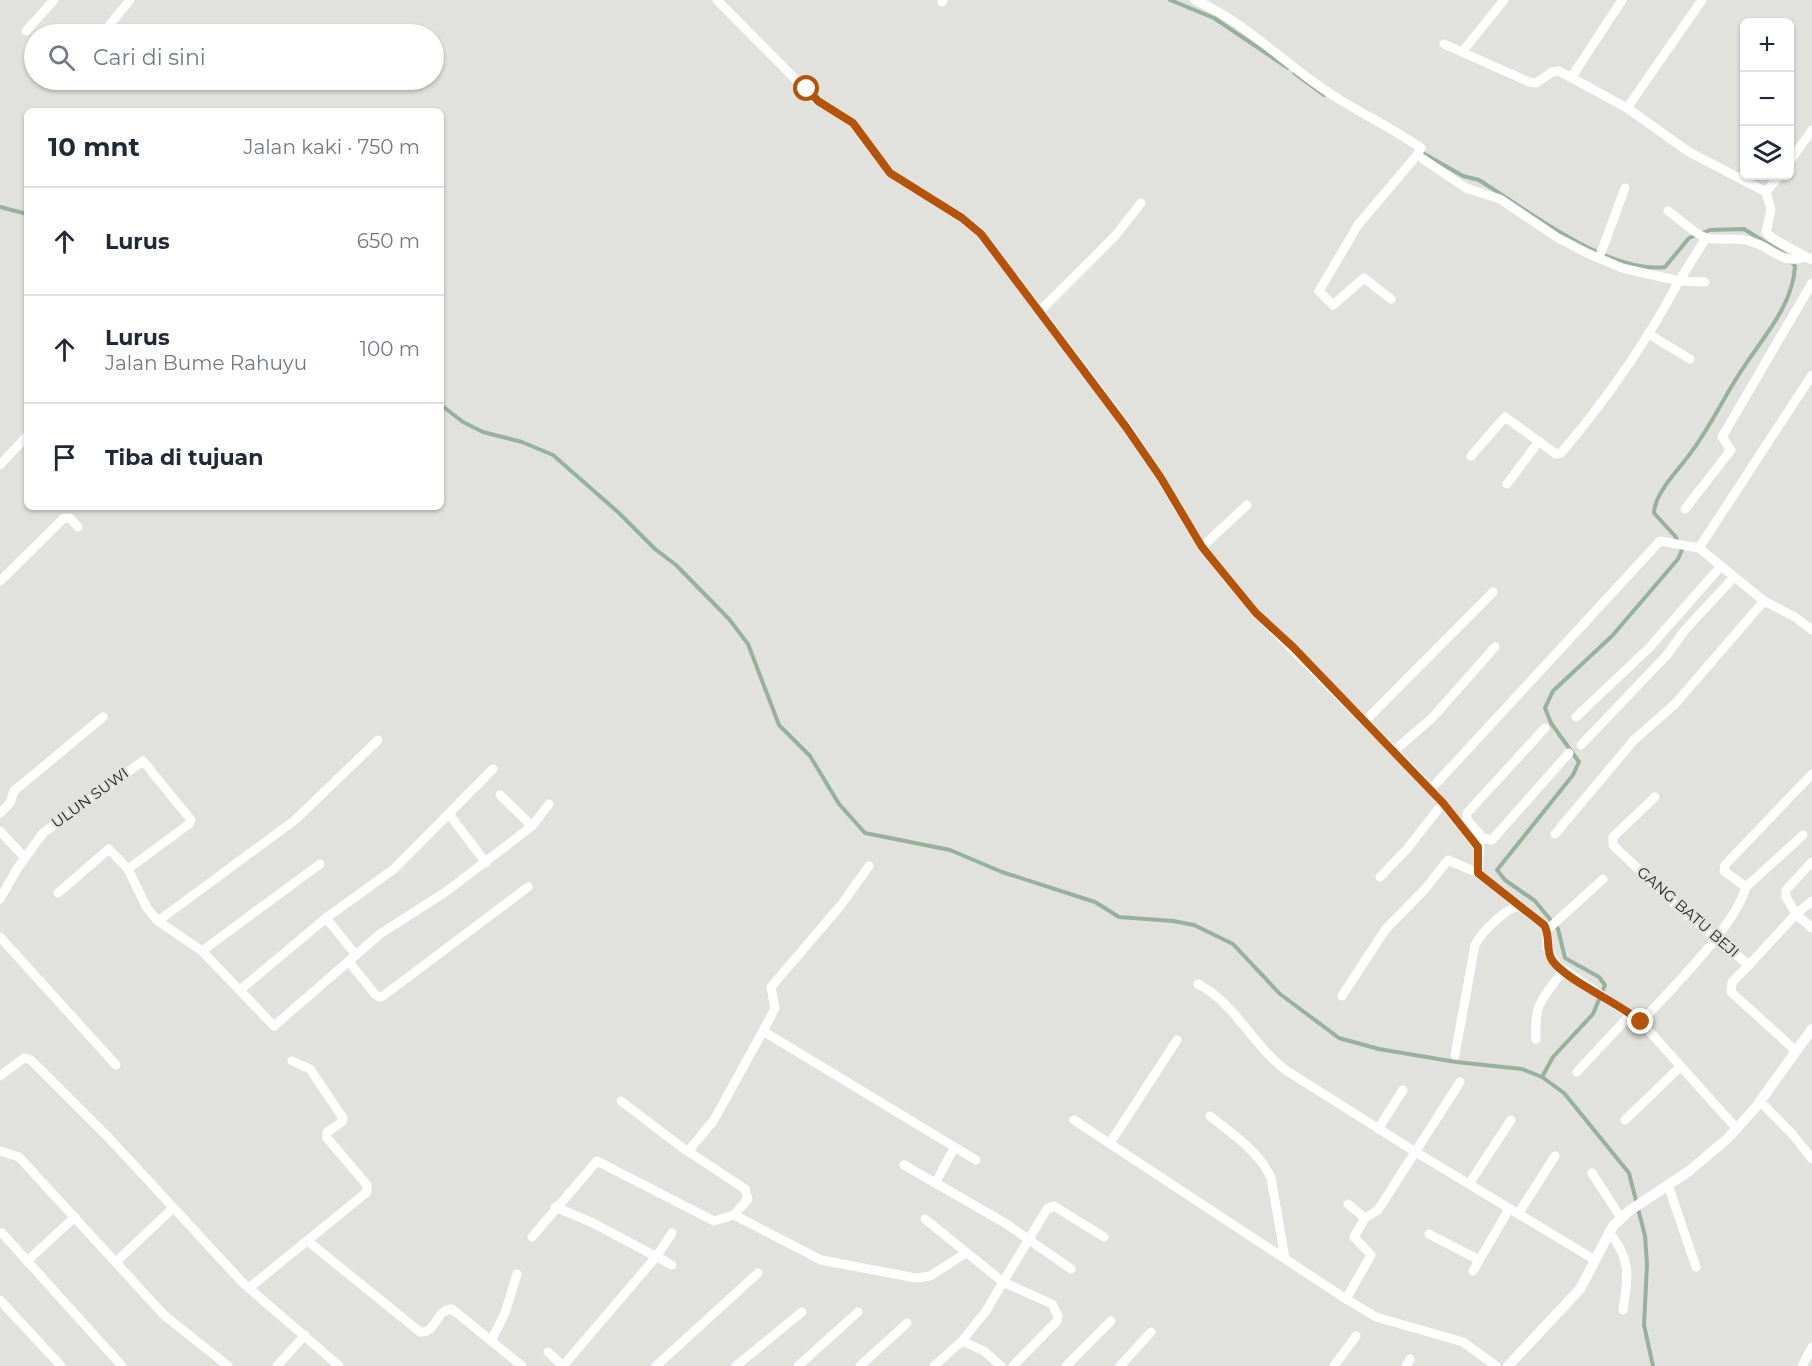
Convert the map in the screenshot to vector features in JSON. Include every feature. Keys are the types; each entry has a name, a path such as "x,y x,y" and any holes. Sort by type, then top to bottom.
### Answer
{"street":[{"path":"32,24 54,0"},
{"path":"110,24 130,0"},
{"path":"717,0 814,98 853,123 890,173 962,218 981,234 1132,436 1202,547 1256,613 1365,721 1480,843"},
{"path":"1195,0 1245,28 1330,93 1382,122 1421,148 1358,225 1319,291 1333,305 1364,278 1391,299"},
{"path":"1462,52 1504,0"},
{"path":"1571,78 1622,0"},
{"path":"1627,108 1702,0"},
{"path":"1444,45 1529,82 1538,82 1554,71 1627,108 1689,152 1766,192 1771,210 1766,232 1808,258"},
{"path":"1794,155 1812,130"},
{"path":"1417,155 1466,188 1500,199 1558,238 1599,258 1622,267 1679,281 1705,282"},
{"path":"1766,192 1776,180"},
{"path":"1599,258 1625,188"},
{"path":"1040,311 1114,236 1142,203"},
{"path":"1668,211 1706,238 1752,241 1768,248 1784,260 1794,261 1808,258"},
{"path":"1472,456 1503,417 1556,454 1561,453 1596,412 1650,335 1679,281 1706,238"},
{"path":"1685,509 1731,450 1722,437 1812,283"},
{"path":"1650,335 1690,359"},
{"path":"1699,548 1812,375"},
{"path":"0,465 24,439"},
{"path":"1507,484 1539,441"},
{"path":"1202,547 1247,505"},
{"path":"0,581 64,518 70,518 78,526"},
{"path":"1431,789 1663,539 1699,548 1764,601 1795,617 1812,630"},
{"path":"1576,717 1649,648 1721,566"},
{"path":"1581,745 1666,656 1685,630 1734,577"},
{"path":"1365,721 1493,592"},
{"path":"1555,834 1634,740 1675,704 1764,601"},
{"path":"1394,751 1433,717 1496,647"},
{"path":"0,813 10,804 12,792 103,717"},
{"path":"1478,873 1480,843 1467,820 1467,813 1545,728"},
{"path":"158,921 295,820 378,740"},
{"path":"1480,843 1492,840 1569,753"},
{"name":"ULUN SUWI","path":"0,899 24,857 50,827 143,761 183,806 191,820 189,824 128,869"},
{"path":"240,990 326,918 394,869 493,770"},
{"path":"1746,888 1724,871 1725,865 1812,774"},
{"path":"500,795 532,826"},
{"name":"GANG BATU BEJI","path":"1655,797 1613,837 1613,845 1682,911 1749,965 1732,982 1731,993 1795,1050"},
{"path":"1380,877 1407,849 1443,803"},
{"path":"58,893 105,850 113,851 128,869 143,902 158,921 202,951 274,1026 380,934 486,863 532,826 549,804"},
{"path":"449,814 486,863"},
{"path":"0,831 24,857"},
{"path":"1641,1022 1716,939 1743,898 1746,888 1803,835"},
{"path":"1342,996 1385,930 1425,889 1448,860 1478,873 1547,930 1550,954 1563,971 1641,1022 1737,1129"},
{"path":"1812,862 1786,890 1786,897 1796,914 1812,928"},
{"path":"202,951 320,864"},
{"path":"689,1150 714,1120 775,1008 771,987 841,905 870,866"},
{"path":"1547,930 1603,879"},
{"path":"326,918 379,997 528,887"},
{"path":"1749,965 1796,914 1812,901"},
{"path":"1455,1055 1475,945 1485,930 1509,910 1519,907"},
{"path":"0,937 116,1065"},
{"path":"1536,1039 1534,1018 1537,1007 1563,971"},
{"path":"1197,984 1219,998 1278,1064 1378,1129 1596,1260"},
{"path":"1577,1072 1631,1014"},
{"path":"763,1031 976,1160"},
{"path":"1508,1366 1580,1289 1609,1232 1621,1218 1701,1162 1737,1129 1760,1101 1795,1050 1811,1032"},
{"path":"1110,1143 1177,1040"},
{"path":"0,1076 26,1058 70,1097 249,1288 339,1366"},
{"path":"249,1288 309,1242 366,1194 368,1188 327,1138 327,1132 342,1122 343,1118 310,1069 292,1061"},
{"path":"1625,1120 1680,1067"},
{"path":"1346,1299 1370,1259 1368,1251 1354,1237 1365,1218 1378,1210 1460,1082"},
{"path":"1378,1129 1403,1090"},
{"path":"532,1237 555,1207 597,1161 707,1220 721,1221 734,1215 748,1199 747,1192 621,1101"},
{"path":"1760,1101 1812,1159"},
{"path":"1210,1116 1254,1153 1267,1168 1271,1178 1285,1258"},
{"path":"1074,1120 1346,1299 1387,1320 1463,1342 1496,1366"},
{"path":"1469,1184 1511,1120"},
{"path":"936,1182 954,1148"},
{"path":"0,1151 19,1157 164,1315 228,1366"},
{"path":"1473,1271 1513,1211 1555,1156"},
{"path":"904,1165 936,1182 1071,1269"},
{"path":"1592,1173 1621,1218"},
{"path":"1668,1185 1696,1267"},
{"path":"1348,1204 1365,1218"},
{"path":"934,1366 962,1341 986,1311 1027,1239 1050,1206 1104,1237"},
{"path":"555,1207 593,1223 672,1265"},
{"path":"116,1262 173,1208"},
{"path":"734,1215 821,1260 916,1278 930,1276 966,1253"},
{"path":"27,1261 75,1217"},
{"path":"925,1219 1003,1282 1052,1304 1058,1316 1013,1366"},
{"path":"1609,1232 1626,1258 1627,1275 1623,1310"},
{"path":"2,1233 122,1366"},
{"path":"548,1352 562,1365 656,1257 672,1233"},
{"path":"1429,1234 1479,1260"},
{"path":"309,1242 420,1332 429,1330 442,1312 452,1309 522,1366"},
{"path":"656,1366 758,1273"},
{"path":"490,1341 504,1313 517,1274"},
{"path":"0,1300 61,1366"},
{"path":"736,1366 802,1312"},
{"path":"798,1366 858,1312"},
{"path":"1066,1366 1112,1321"},
{"path":"860,1366 907,1323"},
{"path":"1120,1366 1151,1332"},
{"path":"277,1366 305,1335"},
{"path":"1334,1366 1356,1336"},
{"path":"962,1341 984,1351 1001,1366"},
{"path":"1802,1366 1812,1347"}],"waterway":[{"path":"1170,0 1214,18 1288,68"},
{"path":"1294,73 1324,95"},
{"path":"1421,152 1463,176 1479,180 1544,223 1619,261 1643,267 1665,267 1689,238 1710,230 1744,229 1786,255"},
{"path":"0,207 24,213"},
{"path":"1542,1077 1553,1057 1593,1014 1605,985 1599,977 1565,958 1558,929 1535,901 1505,880 1497,870 1573,775 1579,762 1551,723 1545,708 1553,691 1612,636 1678,559 1682,550 1675,536 1654,513 1655,505 1663,488 1698,442 1782,310 1793,281 1795,266 1791,261"},
{"path":"444,407 463,422 483,432 522,442 553,455 619,513 655,549 676,565 729,619 748,644 779,725 810,756 839,804 865,833 950,850 1002,872 1095,902 1119,917 1194,925 1233,944 1280,994 1339,1038 1379,1049 1456,1062 1522,1069 1542,1077 1564,1093 1629,1173 1645,1236 1647,1264 1644,1325 1653,1366"}],"route":[{"path":"807,89 818,101 853,123 890,173 962,218 981,234 1126,427 1161,478 1202,547 1256,613 1293,647 1443,803 1478,847 1478,873 1544,925 1547,930 1547,948 1552,960 1563,971 1641,1022"}]}
